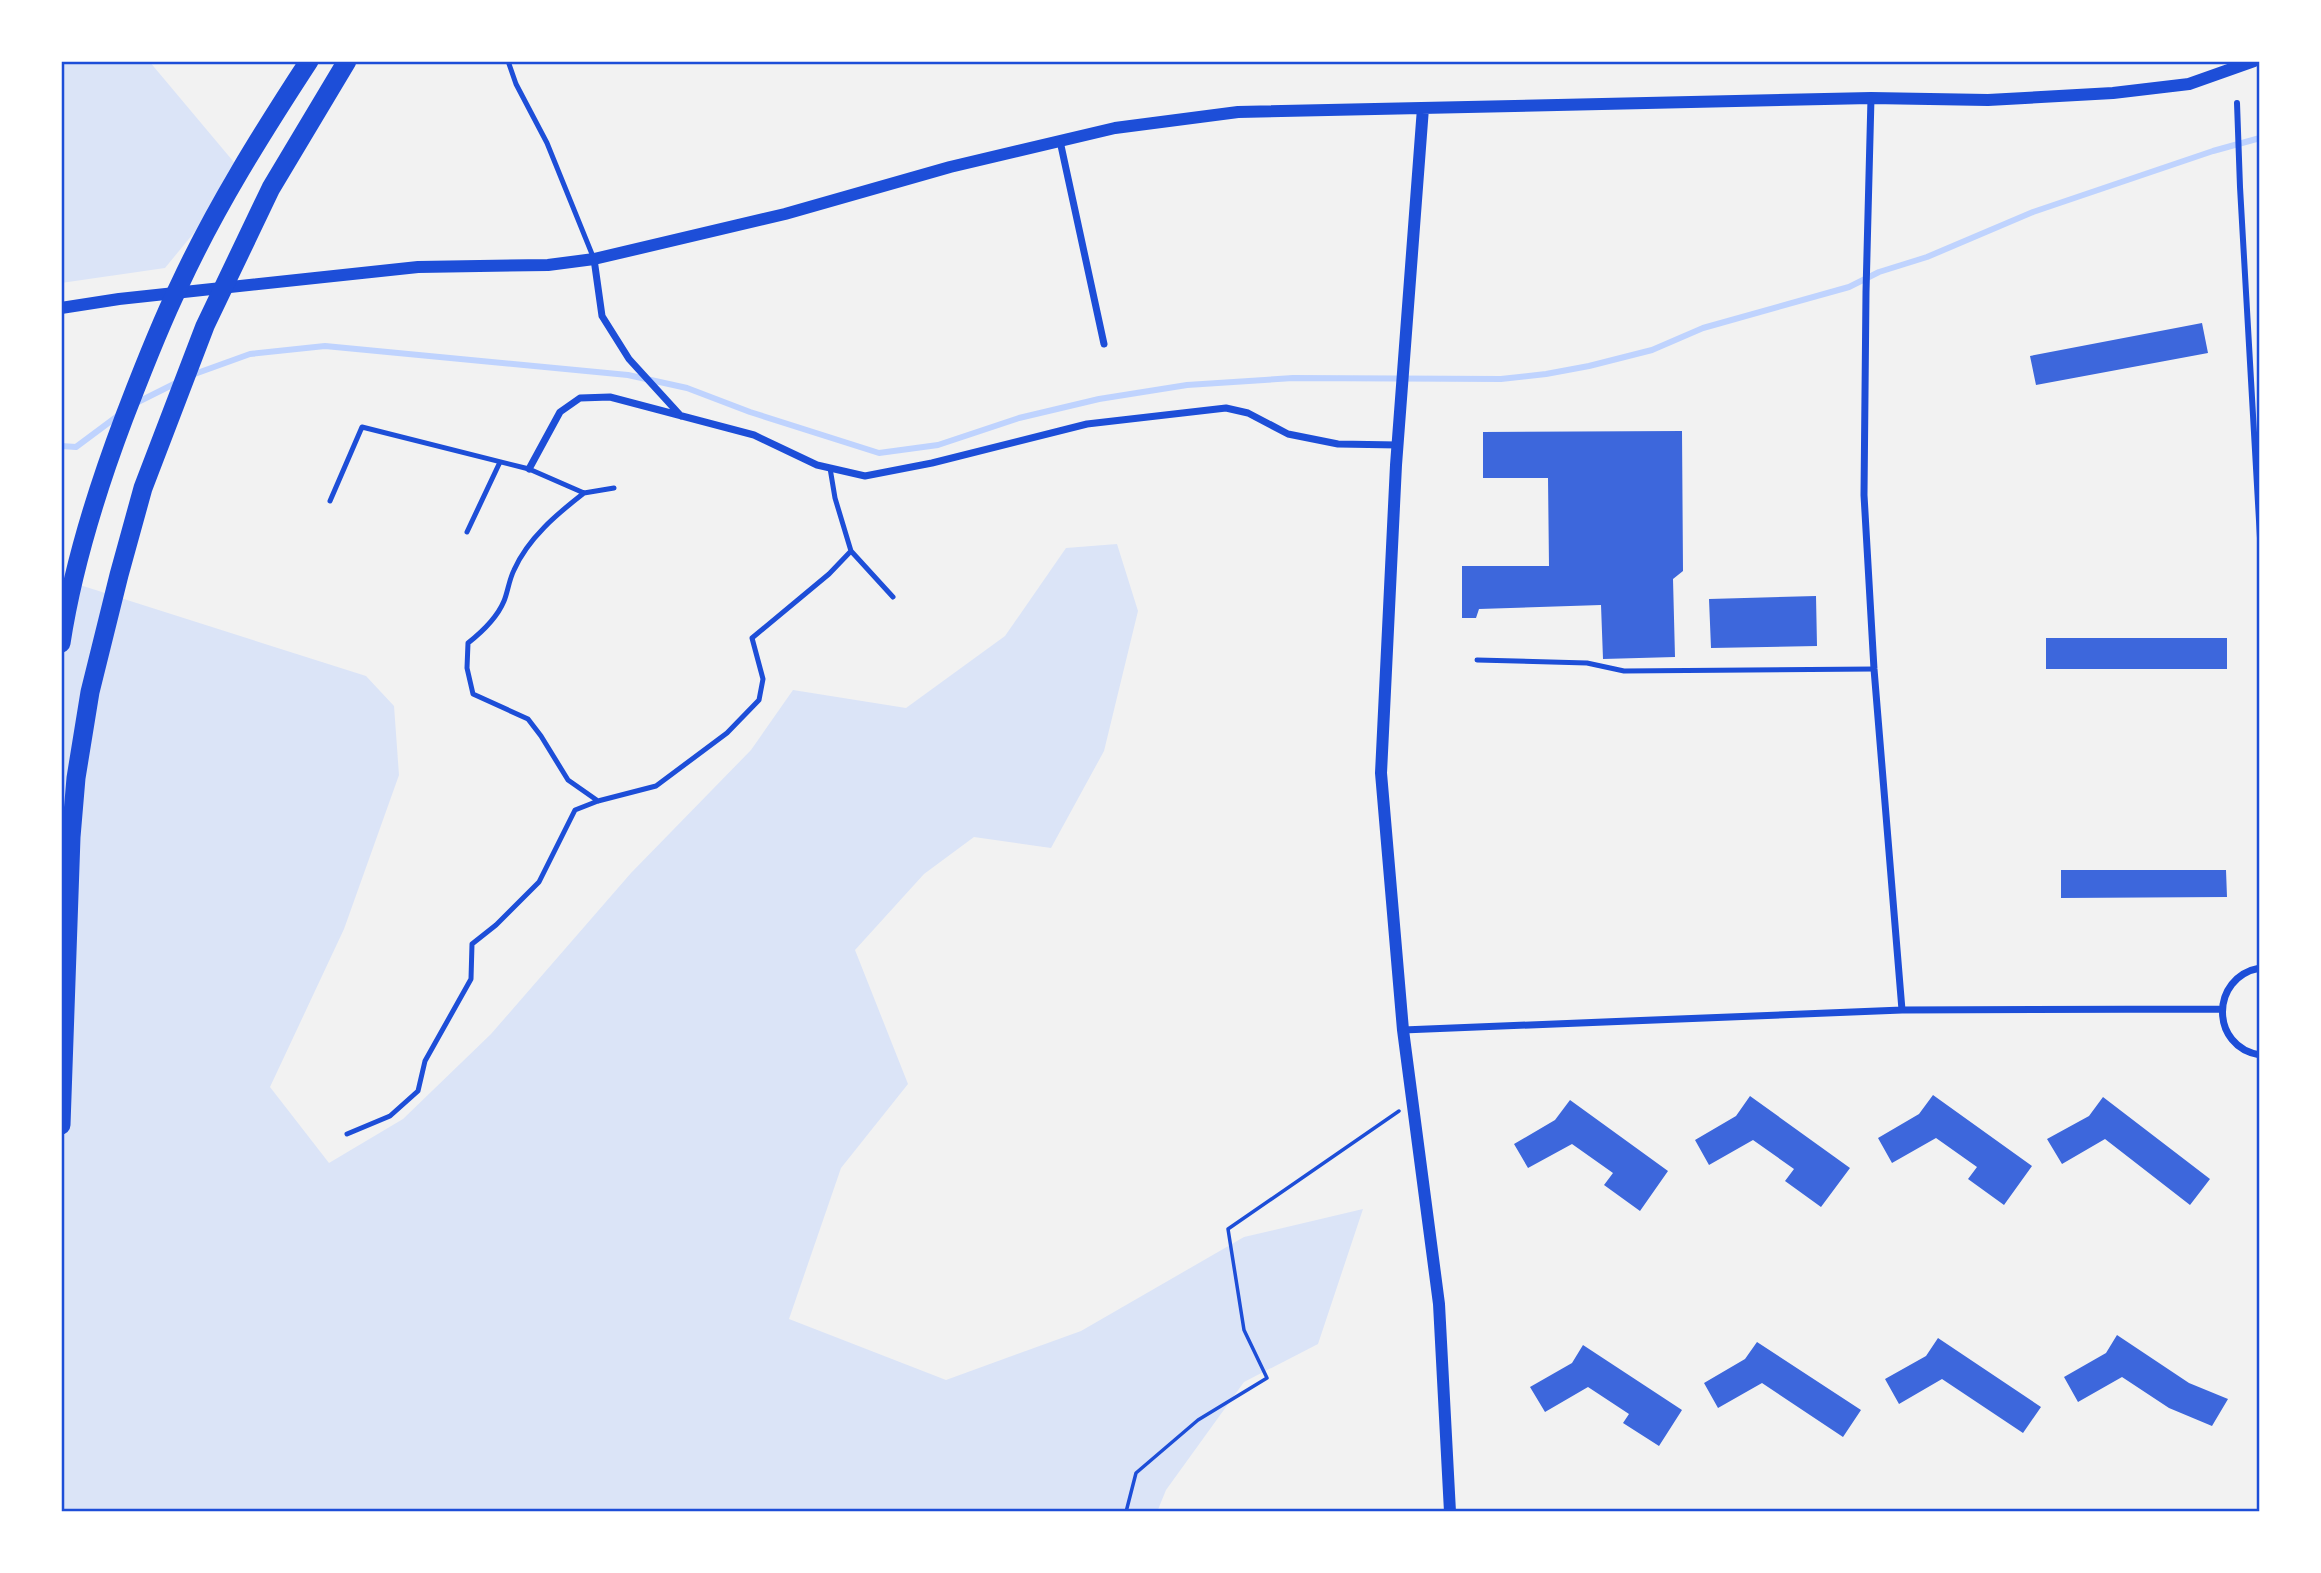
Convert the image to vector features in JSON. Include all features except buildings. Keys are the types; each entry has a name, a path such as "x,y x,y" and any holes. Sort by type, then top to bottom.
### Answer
{"highway":[{"path":"61,643 77,558 89,514 137,384 178,287 199,245 309,61"},
{"path":"61,1125 71,837 76,778 102,638 144,488 205,326 265,199 347,61"}],"street":[{"path":"61,308 418,267 548,265 594,259 785,214 950,167 1115,128 1238,112 1871,98 1988,100 2113,93 2189,84 2250,62"},
{"path":"1871,98 1864,495 1874,669 1902,1010"},
{"path":"2237,103 2260,538"},
{"path":"1423,108 1398,445 1381,773 1403,1030 1439,1304 1450,1512"},
{"path":"1060,141 1104,344"},
{"path":"594,259 602,316 629,359 682,416"},
{"path":"529,468 559,412 580,398 610,397 754,435 817,465 865,476 932,463 1087,424 1226,408 1248,414 1288,434 1338,444 1398,445"},
{"path":"2260,968 2243,973 2232,983 2225,995 2222,1009 2223,1024 2230,1037 2239,1047 2260,1055"},
{"path":"1403,1030 1902,1010 2222,1009"}],"lane":[{"path":"508,61 516,84 547,143 594,259"},
{"path":"330,501 362,427 529,468 584,494"},
{"path":"467,532 500,462"},
{"path":"830,468 835,498 850,551 893,597"},
{"path":"598,801 568,780 528,719 473,694 467,668 468,643 484,631 503,605 514,569 536,536 559,512 584,494 614,488"},
{"path":"347,1133 390,1116 418,1091 425,1061 471,979 472,944 496,925 539,882 575,810 656,786 727,733 759,700 763,679 752,638 830,573 850,551"},
{"path":"1477,660 1587,663 1625,671 1874,669"}],"path":[{"path":"1126,1512 1136,1473 1198,1420 1267,1378 1244,1330 1228,1229 1413,1102"}],"shaded area":[{"path":"61,61 149,61 243,173 165,268 61,283"},
{"path":"1117,544 1138,611 1104,751 1051,848 974,837 924,874 855,950 908,1084 841,1168 789,1319 946,1380 1081,1331 1244,1237 1363,1209 1318,1344 1244,1382 1166,1490 1157,1512 61,1512 61,579 366,676 394,706 399,775 344,929 270,1087 329,1163 403,1119 491,1034 631,873 751,750 793,690 906,708 1005,636 1066,548"}],"waterway":[{"path":"189,376 250,354 325,346 628,375 687,388 750,412 879,453 938,445 1019,418 1099,399 1187,385 1293,378 1501,379 1589,366 1652,350 1703,328 1849,287 1879,272 1927,257 2033,212 2213,151 2260,138"},
{"path":"136,403 180,381"},
{"path":"61,446 76,447 119,415"}]}
